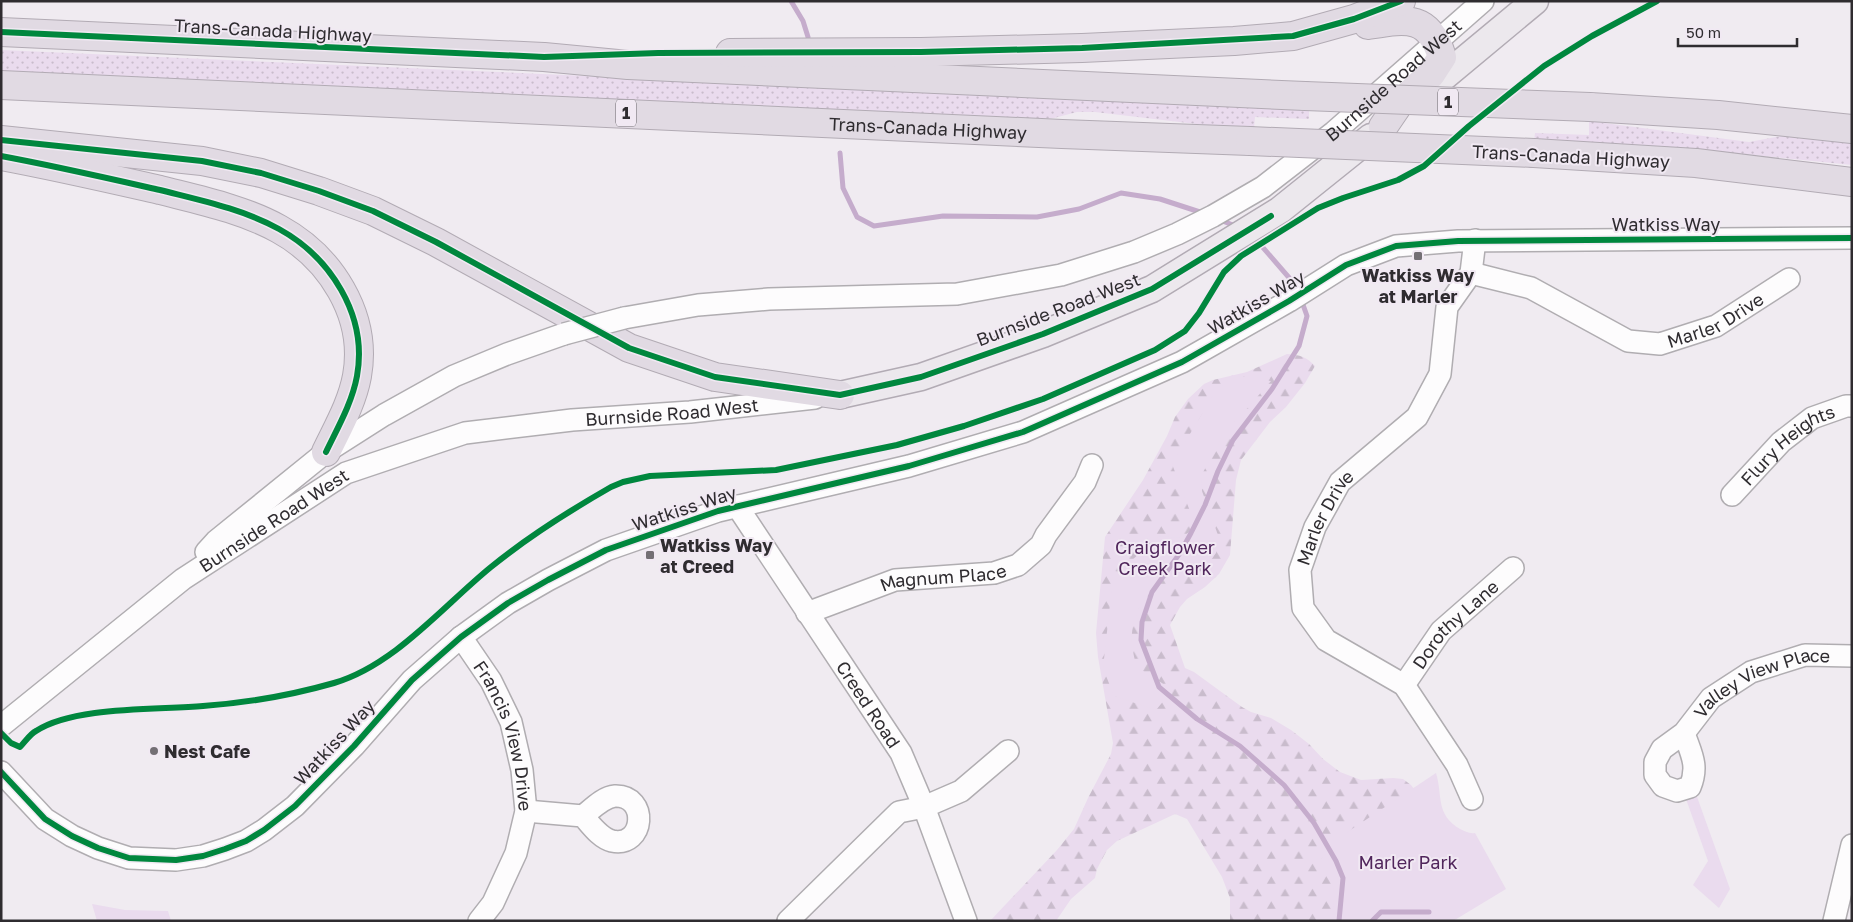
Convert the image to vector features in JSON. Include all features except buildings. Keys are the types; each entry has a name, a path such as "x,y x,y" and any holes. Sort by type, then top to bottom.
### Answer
{"highway":[{"path":"1293,36 1354,19 1400,1"},
{"path":"544,57 658,53 921,52 1082,48 1234,41 1293,36 1401,20 1425,26 1437,40 1442,57 1430,74 1398,105 1383,127"},
{"name":"Trans-Canada Highway","path":"1,32 544,57 628,65 1590,107 1718,115 1852,129"},
{"name":"Trans-Canada Highway","path":"1,85 1062,134 1534,153 1696,163 1852,182"},
{"path":"1,140 202,161 278,178 319,191 373,212 436,242 629,348 715,377 840,395"},
{"path":"1,156 69,168 197,199 245,214 278,228 307,248 329,270 346,296 355,323 358,346 358,374 350,404 326,452"}],"main road":[{"name":"Burnside Road West","path":"840,395 921,377 1043,334 1152,288 1280,210 1535,1"}],"street":[{"name":"Burnside Road West","path":"183,579 216,541 326,452 384,415 454,376 507,354 564,334 624,318 698,305 769,299 956,294 1061,275 1134,252 1178,234 1263,187 1334,132 1483,1"},
{"name":"Watkiss Way","path":"1,772 45,819 72,836 98,848 129,858 176,860 203,856 246,841 264,830 295,806 354,746 412,680 461,637 508,603 606,550 695,518 736,506 909,466 1023,432 1182,362 1289,301 1346,265 1396,246 1475,240 1852,238"},
{"name":"Marler Drive","path":"1472,798 1457,765 1404,685 1326,640 1303,608 1300,570 1315,526 1340,482 1417,417 1440,374 1447,307 1471,272 1475,240"},
{"name":"Marler Drive","path":"1471,272 1531,288 1628,341 1660,344 1716,326 1789,279"},
{"name":"Burnside Road West","path":"1,726 183,579 346,473 465,433 572,420 690,412 840,395"},
{"name":"Flury Heights","path":"1732,495 1781,442 1812,418 1852,406"},
{"name":"Magnum Place","path":"807,613 895,580 994,573 1018,565 1041,545 1084,482 1092,465"},
{"name":"Creed Road","path":"736,506 901,753 924,807 966,921"},
{"name":"Dorothy Lane","path":"1404,685 1440,631 1513,568"},
{"name":"Francis View Drive","path":"461,637 491,681 511,722 522,770 526,811 516,853 493,903 479,921"},
{"name":"Valley View Place","path":"1684,733 1711,698 1751,672 1805,655 1852,656"},
{"path":"788,921 899,812 924,807 961,791 1008,751"},
{"path":"526,811 583,816"},
{"path":"1834,921 1852,844"}],"green space":[{"path":"1,50 1309,108 1309,119 1255,117 1254,128 1222,127 1095,112 1077,112 1043,119 1,72"},
{"path":"1589,121 1749,142 1786,135 1852,141 1852,165 1714,151 1534,141 1535,133 1589,135"},
{"path":"1287,354 1303,357 1315,366 1305,383 1286,407 1270,422 1241,460 1236,480 1230,555 1219,574 1205,587 1187,599 1180,607 1170,625 1185,668 1194,672 1242,707 1271,718 1291,730 1340,772 1361,780 1403,779 1411,785 1417,793 1437,921 1230,921 1230,898 1222,877 1187,819 1175,814 1117,841 1107,850 1097,869 1095,878 1071,899 1056,921 990,921 1057,850 1074,829 1111,754 1113,743 1098,657 1096,633 1105,537 1143,480 1175,417 1188,399 1204,384 1247,372"},
{"name":"Craigflower Creek Park","path":"1232,375 1271,381 1238,419 1222,433 1218,445 1201,476 1202,491 1218,535 1216,553 1210,561 1201,567 1168,577 1155,586 1139,608 1133,624 1131,642 1135,661 1145,673 1162,683 1171,692 1156,710 1114,696 1103,668 1113,577 1159,536 1181,538 1196,527 1172,464 1212,397"},
{"name":"Marler Park","path":"1436,773 1443,811 1452,823 1460,829 1469,833 1475,833 1506,889 1453,921 1331,921 1334,890 1333,883 1321,861 1325,847"},
{"path":"1696,794 1730,889 1719,908 1693,885 1708,861 1686,799"},
{"path":"92,904 125,910 168,911 171,921 97,921"}],"waterway":[{"path":"791,1 803,21 808,37"},
{"path":"840,153 843,188 857,217 874,226 943,216 1037,217 1079,209 1121,193 1160,199 1203,213"},
{"path":"1220,220 1238,227"},
{"path":"1253,236 1298,288"},
{"path":"1301,299 1307,316 1299,346 1272,389 1233,440 1191,533 1180,553 1152,592 1142,622 1141,640 1159,687 1197,719 1240,746 1284,785 1314,823 1336,861 1343,878 1339,921"},
{"path":"1372,921 1381,912 1429,912"}],"cycle path":[{"path":"1,32 544,57 658,53 921,52 1082,48 1293,36 1354,19 1401,1"},
{"path":"1,733 11,743 20,747 36,731 52,723 72,717 116,711 236,703 285,695 334,683 378,663 398,649 473,582 520,545 580,505 623,482 650,476 776,470 897,445 964,426 1043,399 1155,350 1185,331 1199,313 1224,272 1241,256 1318,208 1398,180 1424,166 1469,126 1544,66 1592,36 1657,1"},
{"path":"1,140 202,161 261,173 319,191 373,211 436,242 629,348 715,377 840,395 921,377 1043,334 1152,289 1271,216"},
{"path":"1,156 205,201 265,222 297,241 314,255 329,272 351,310 357,331 359,353 357,376 352,396 326,452"},
{"path":"1,772 45,819 72,836 98,848 129,858 176,860 203,856 246,841 264,830 295,806 354,746 412,680 461,637 508,603 606,550 718,511 909,466 1023,432 1182,362 1289,301 1346,265 1396,246 1458,241 1852,238"}],"place":[{"name":"Watkiss Way at Marler","path":"1418,256"},
{"name":"Watkiss Way at Creed","path":"650,555"},
{"name":"Nest Cafe","path":"154,751"}]}
